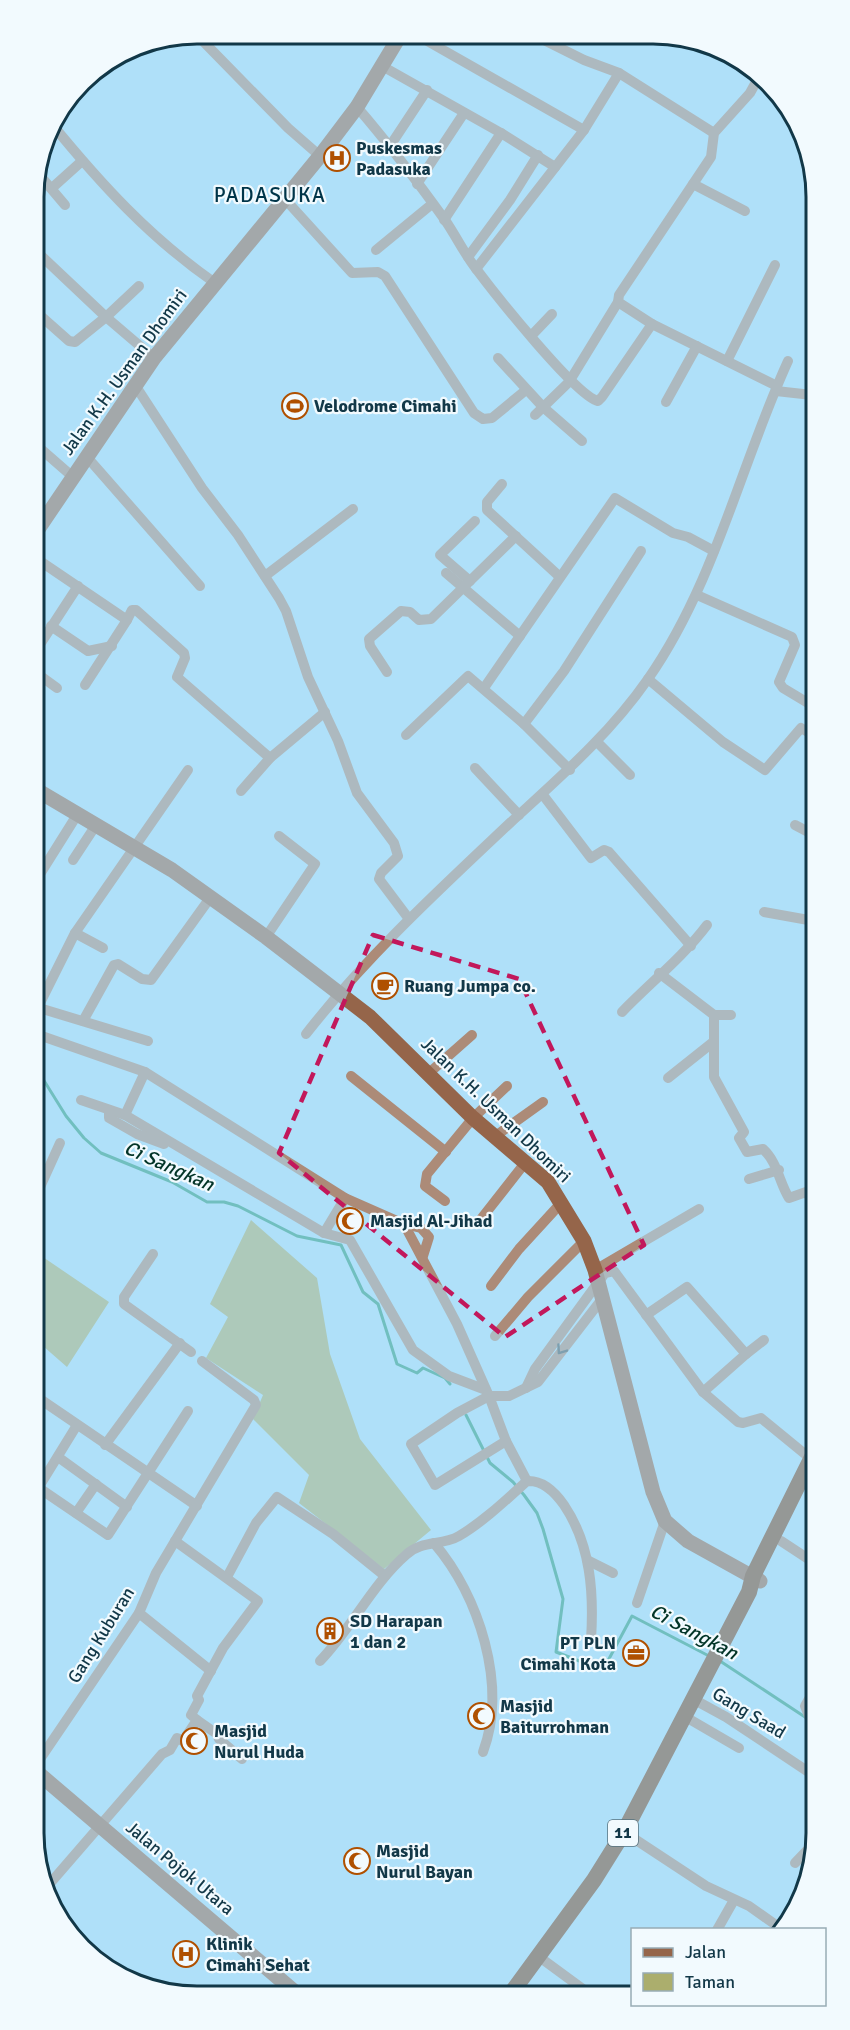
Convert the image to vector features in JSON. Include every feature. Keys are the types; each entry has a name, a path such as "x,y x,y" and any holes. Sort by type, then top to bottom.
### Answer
{"highway":[{"name":"11","path":"516,1986 594,1880 624,1832 754,1583 806,1476"},
{"name":"11","path":"754,1583 781,1541 806,1480"}],"main road":[{"name":"Jalan K.H. Usman Dhomiri","path":"44,519 154,357 320,156 357,107 395,44"},
{"name":"Jalan K.H. Usman Dhomiri","path":"44,794 133,846 266,937 339,992 370,1017 473,1118 548,1182 584,1241 598,1284 653,1492 665,1521 688,1541 754,1583"},
{"name":"Jalan Pojok Utara","path":"44,1778 288,1986"}],"street":[{"path":"206,44 288,128 320,156"},
{"path":"432,44 584,130"},
{"path":"552,44 584,60 619,73 714,133"},
{"path":"382,66 501,133 555,167"},
{"path":"476,269 584,130 619,73"},
{"path":"539,411 569,382 711,157 714,133 750,93 756,83"},
{"path":"390,146 427,90"},
{"path":"357,107 390,146 444,219 476,269 569,382 598,401 652,324"},
{"path":"417,184 464,113"},
{"path":"58,131 130,213 167,248 215,283"},
{"path":"444,219 501,133"},
{"path":"468,257 510,200 538,155"},
{"path":"52,188 82,160"},
{"path":"45,180 65,205"},
{"path":"693,184 745,211"},
{"path":"284,198 352,273 378,272 385,276 474,413 483,419 492,418 526,390"},
{"path":"376,250 432,204"},
{"path":"44,258 106,317 154,357"},
{"path":"727,361 776,265"},
{"path":"44,318 69,341 75,342 139,286"},
{"path":"618,302 652,324 776,388 806,394"},
{"path":"532,335 552,314"},
{"path":"666,402 697,346"},
{"path":"498,358 526,390 539,411 582,441"},
{"path":"306,1034 339,992 409,918 570,770 597,742 648,680 674,639 697,595 788,361"},
{"path":"135,386 190,471 265,576 286,611 308,677 326,712 357,794 394,843 398,856 381,873 380,879 409,918"},
{"path":"44,452 73,477"},
{"path":"87,457 200,586"},
{"path":"502,484 486,507 560,577"},
{"path":"484,688 615,498 673,532 714,551"},
{"path":"265,576 353,508"},
{"path":"475,521 440,555 466,585 520,636"},
{"path":"387,672 368,644 369,639 401,611 410,612 419,620 431,619 516,536"},
{"path":"524,724 564,670 641,551"},
{"path":"44,564 127,620"},
{"path":"446,573 466,585"},
{"path":"44,637 78,586"},
{"path":"697,595 792,637 795,645 779,682 783,688 806,702"},
{"path":"85,685 135,609 184,653 185,658 177,677 270,758"},
{"path":"51,626 88,651 112,646"},
{"path":"406,735 468,676 524,724 570,770"},
{"path":"44,679 57,688"},
{"path":"648,680 723,742 765,770 801,728 806,731"},
{"path":"241,791 270,758 326,712"},
{"path":"597,742 630,775"},
{"path":"475,768 519,815"},
{"path":"44,993 75,933 133,846 188,770"},
{"path":"543,795 591,858 604,850 609,852 691,946"},
{"path":"44,867 76,814"},
{"path":"73,860 96,825"},
{"path":"795,825 806,831"},
{"path":"266,937 315,864 279,836"},
{"path":"83,1022 114,965 120,964 142,979 151,980 210,898"},
{"path":"764,912 806,920"},
{"path":"622,1012 659,973 691,946 707,925"},
{"path":"75,933 103,948"},
{"path":"659,973 714,1015 730,1015"},
{"path":"44,1009 148,1041"},
{"path":"714,1015 712,1042 714,1077 744,1132 739,1137 747,1152 764,1150 779,1170 789,1198 806,1192"},
{"path":"429,1073 472,1035"},
{"path":"44,1037 145,1072 263,1144 345,1198 404,1224 423,1256 488,1393 520,1487"},
{"path":"668,1078 712,1042"},
{"path":"125,1115 145,1072"},
{"path":"351,1076 446,1152"},
{"path":"445,1201 424,1183 427,1174 473,1118 507,1086"},
{"path":"81,1100 125,1115 324,1233 350,1240 413,1350 449,1376 488,1393 509,1396 538,1382 570,1338 605,1273 614,1271 703,1392 738,1422 743,1423 761,1418 806,1454"},
{"path":"494,1137 543,1102"},
{"path":"109,1110 109,1118 137,1134 182,1149"},
{"path":"44,1178 60,1143"},
{"path":"481,1219 525,1163"},
{"path":"749,1179 779,1170"},
{"path":"324,1233 345,1198"},
{"path":"491,1286 519,1249 562,1202"},
{"path":"598,1284 699,1209"},
{"path":"495,1336 528,1297 584,1241"},
{"path":"153,1254 124,1297 124,1304 191,1352"},
{"path":"646,1315 687,1287 746,1354"},
{"path":"703,1392 764,1340"},
{"path":"105,1444 180,1343"},
{"name":"Gang Kuburan","path":"44,1753 139,1613 156,1573 256,1404 202,1361"},
{"path":"488,1393 411,1444 435,1485 506,1441"},
{"path":"44,1402 197,1506"},
{"path":"44,1493 108,1535 188,1411"},
{"path":"44,1479 77,1425"},
{"path":"58,1456 128,1507"},
{"path":"320,1661 351,1626 385,1576 408,1552 429,1543 459,1536 520,1487 539,1482 558,1497 582,1537 593,1609 591,1640"},
{"path":"76,1513 96,1484"},
{"path":"227,1577 256,1523 277,1497 333,1534 385,1576"},
{"path":"637,1603 665,1521"},
{"path":"175,1541 258,1601 225,1646 197,1696 199,1700 191,1715 217,1734 242,1759"},
{"path":"781,1541 806,1557"},
{"path":"434,1543 454,1567 481,1625 490,1678 493,1718 483,1752"},
{"path":"587,1560 613,1573"},
{"path":"139,1613 211,1671"},
{"name":"Gang Saad","path":"693,1699 726,1717 806,1770"},
{"path":"684,1716 739,1748"},
{"path":"52,1881 162,1754 170,1750 177,1737 183,1741 197,1720"},
{"path":"624,1832 706,1886 749,1906 777,1925"},
{"path":"795,1863 805,1852"},
{"path":"718,1928 734,1900"},
{"path":"538,1956 579,1986"}],"highlighted area":[{"path":"373,935 519,979 644,1245 505,1337 279,1153"}],"green space":[{"path":"251,1220 317,1278 330,1354 360,1439 431,1530 384,1569 299,1503 309,1475 253,1419 263,1395 206,1358 228,1317 210,1304"},
{"path":"44,1258 109,1302 67,1367 44,1347"}],"waterway":[{"name":"Ci Sangkan","path":"44,1081 66,1116 84,1138 101,1153 172,1182 207,1202 224,1202 238,1206 297,1236 341,1245 363,1292 378,1304 397,1364 417,1373 423,1368 445,1378 450,1384"},
{"name":"Ci Sangkan","path":"466,1415 490,1463 513,1482 537,1513 563,1599 556,1652 603,1670 632,1616 709,1656"},
{"name":"Ci Sangkan","path":"720,1661 805,1717"}],"place":[{"name":"Puskesmas Padasuka","path":"337,158"},
{"name":"Velodrome Cimahi","path":"295,406"},
{"name":"Ruang Jumpa co.","path":"385,986"},
{"name":"Masjid Al-Jihad","path":"350,1221"},
{"name":"SD Harapan 1 dan 2","path":"330,1631"},
{"name":"PT PLN Cimahi Kota","path":"636,1653"},
{"name":"Masjid Baiturrohman","path":"481,1716"},
{"name":"Masjid Nurul Huda","path":"194,1741"},
{"name":"Masjid Nurul Bayan","path":"357,1861"},
{"name":"Klinik Cimahi Sehat","path":"186,1954"}],"district":[{"name":"PADASUKA","path":"270,195"}]}
